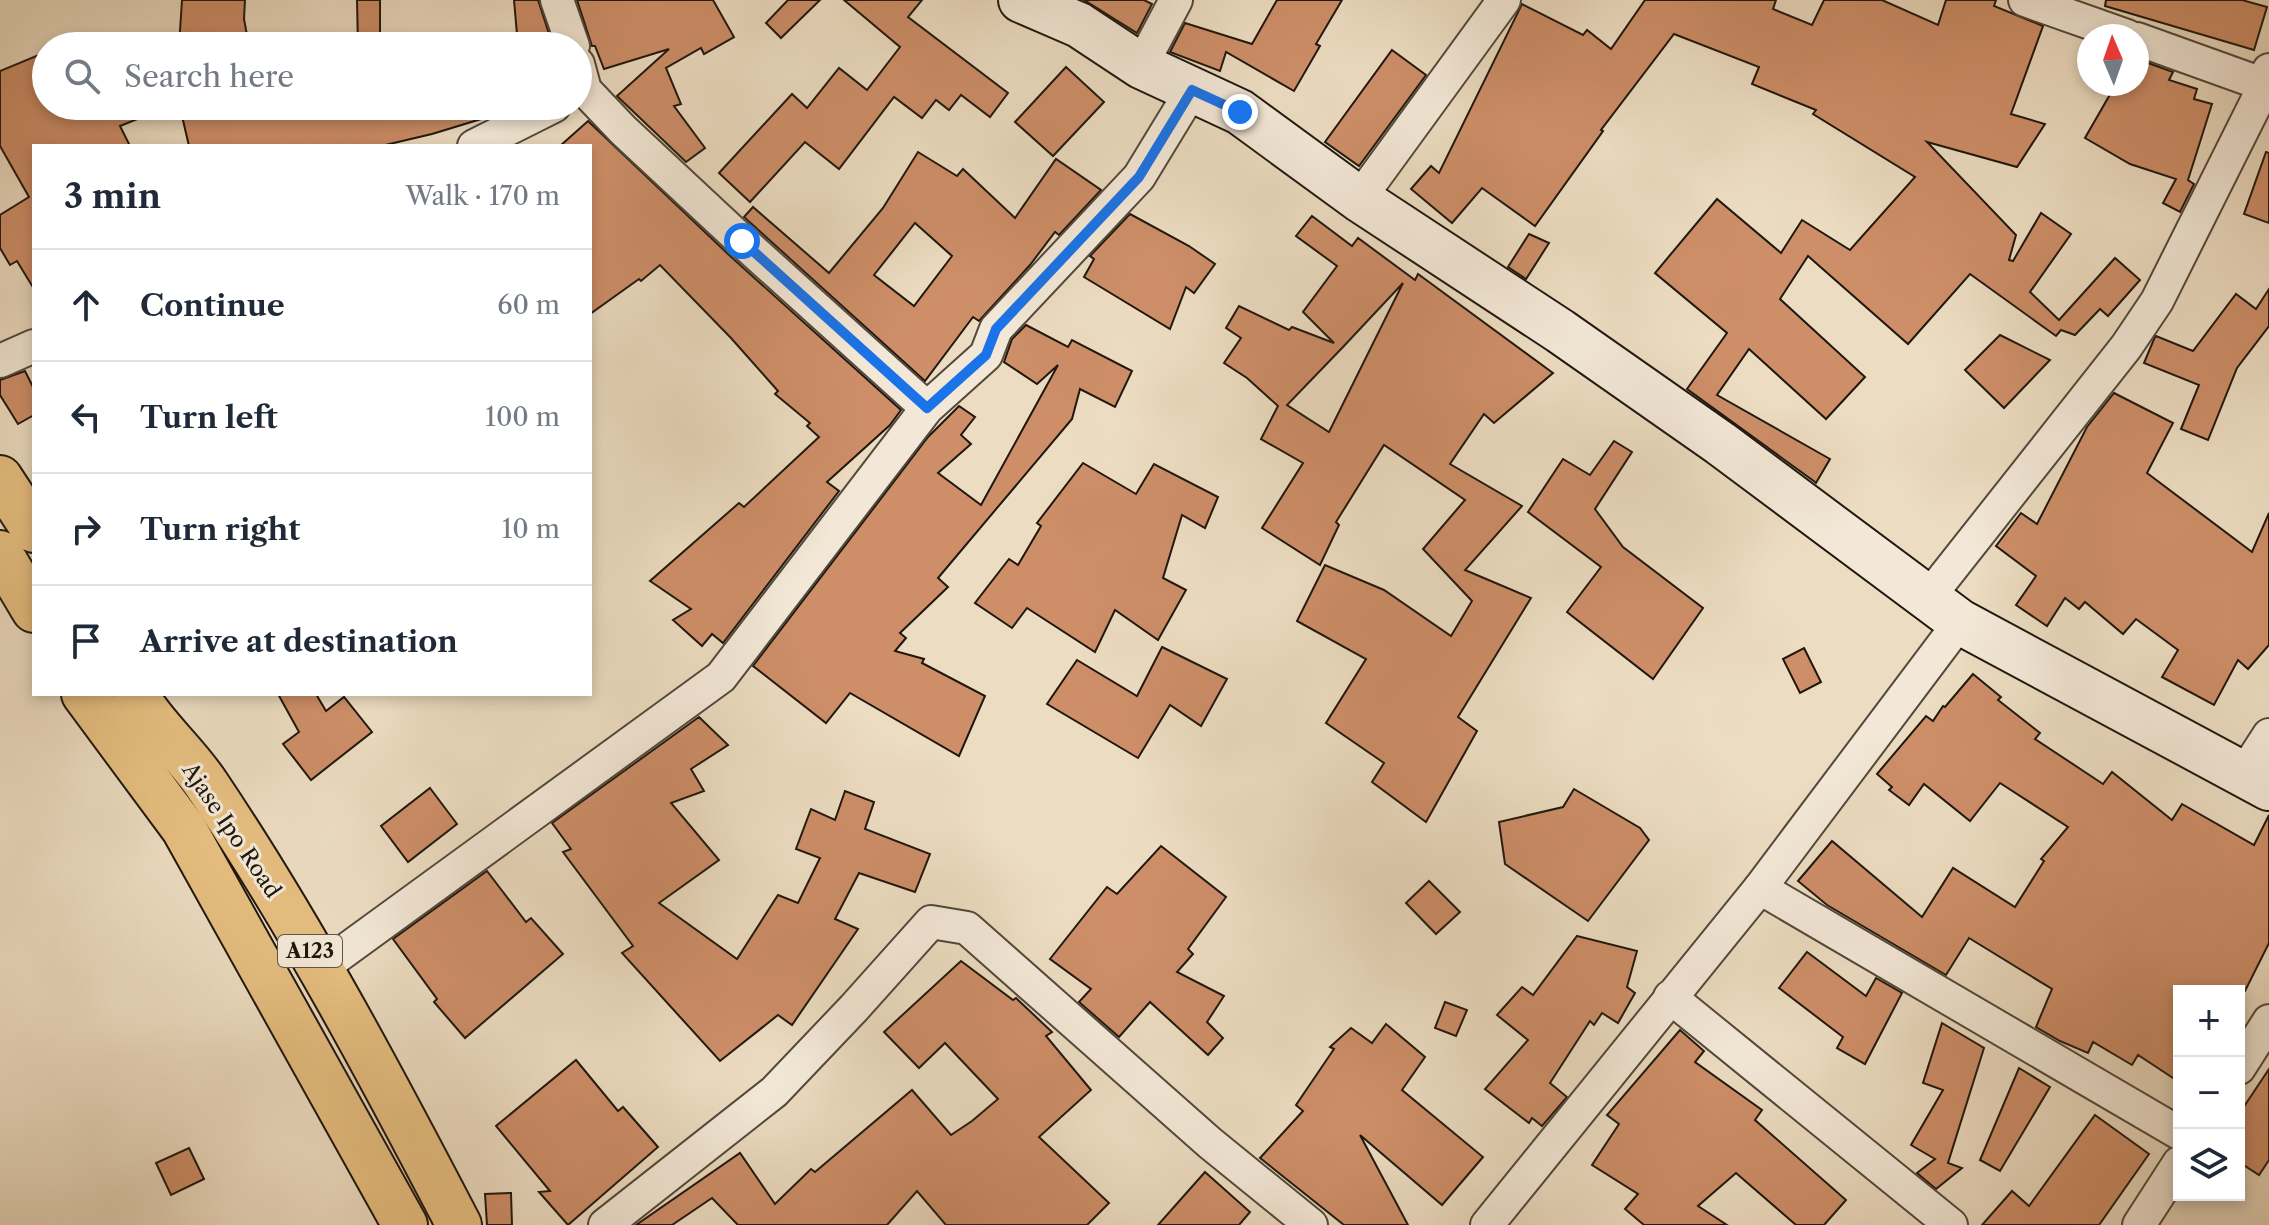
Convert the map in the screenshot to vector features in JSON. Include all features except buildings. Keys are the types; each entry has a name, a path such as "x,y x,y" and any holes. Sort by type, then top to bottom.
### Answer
{"highway":[{"path":"0,478 32,527"},
{"path":"0,553 32,607"},
{"name":"Ajase Ipo Road","path":"85,696 184,829 399,1214"},
{"name":"Ajase Ipo Road","path":"136,696 149,719 205,781 320,969 459,1225"},
{"path":"399,1214 436,1182"}],"street":[{"path":"557,0 569,32"},
{"path":"1021,0 1079,25 1141,66 1240,112 1359,199 1560,331 1720,443 1944,611 2256,782 2269,735"},
{"path":"1141,66 1176,0"},
{"path":"1359,199 1504,0"},
{"path":"2025,0 2093,24"},
{"path":"1487,1225 1760,888 1944,611 2149,313 2267,78 2149,43"},
{"path":"320,969 721,677 927,408 986,355 996,329 1139,177 1192,90"},
{"path":"592,96 623,130 731,231 927,408"},
{"path":"478,144 526,120"},
{"path":"0,361 32,347"},
{"path":"1760,888 2173,1129"},
{"path":"605,1225 774,1092 931,922 967,928 1210,1143 1311,1225"},
{"path":"1670,997 1951,1225"},
{"path":"2245,1059 2269,1021"},
{"path":"2139,1225 2173,1172"}],"route":[{"path":"742,241 927,408 986,355 996,329 1068,256 1139,177 1192,90 1240,112"}]}
